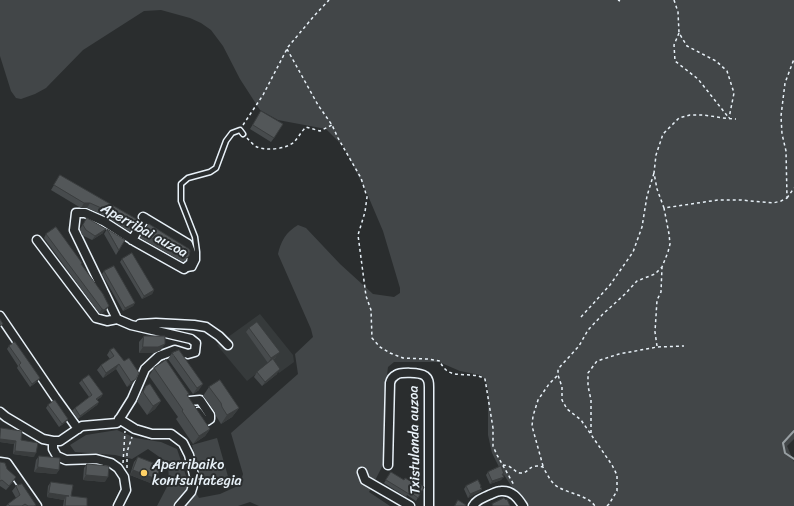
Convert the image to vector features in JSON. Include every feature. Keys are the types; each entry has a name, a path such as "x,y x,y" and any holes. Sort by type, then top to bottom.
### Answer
{"street":[{"name":"Aperribai auzoa","path":"117,320 74,230 76,213 85,213 103,221 132,240 184,269 191,263 192,255 188,244 144,218 132,240"},
{"path":"0,412 6,418 43,439 53,441 60,441 82,426 117,423 122,421 145,369 175,350 188,354 195,352 196,348 196,343 191,339 131,325 117,320 107,321 96,318 37,240"},
{"path":"0,316 78,429"},
{"path":"131,325 156,323 206,327 220,336 226,343"},
{"name":"Txistulanda auzoa","path":"388,464 390,383 398,374 421,374 429,380 428,506"},
{"path":"122,421 135,429 152,434 171,434 183,442 189,455 195,479 191,492 179,506"},
{"path":"53,441 53,449 57,456 66,460 96,460 111,463 119,470 124,477 126,490 118,506"},
{"path":"0,462 7,463 36,506"},
{"name":"Txistulanda auzoa","path":"362,472 365,480 410,506"},
{"path":"473,506 482,498 500,491 514,494 523,506"}],"lane":[{"path":"184,269 193,268 197,260 197,252 195,237 181,201 181,184 188,178 210,172 216,168 226,141 232,133 242,132"}],"path":[{"path":"329,0 304,27 287,49 264,95 243,124 242,132 246,138 257,146 271,150 283,146 289,146 306,127 320,131 332,125"},
{"path":"674,0 678,12 679,33 674,45 675,61 698,79 729,118"},
{"path":"679,33 687,46 716,61 727,71 734,93 729,118"},
{"path":"287,49 318,105 332,125 361,178 367,197 365,212 358,235 366,296 371,310 372,338 380,347 403,358 440,361 445,369 453,374 480,376 485,379 493,428 494,446 497,455 515,489 514,494"},
{"path":"787,198 786,151 782,134 782,116 785,83 794,59"},
{"path":"582,317 610,285 633,252 642,227 647,196 654,173 656,155 663,134 679,118 690,115 736,118"},
{"path":"654,173 657,189 664,208 670,244 662,267 660,292 657,300 655,332 657,347"},
{"path":"664,208 718,200 741,200 773,203 787,198 794,188"},
{"path":"607,506 616,491 617,476 612,465 591,433 581,420 567,410 562,400 562,387 558,375 558,369 579,346 588,330 603,314 637,281 655,274 662,267"},
{"path":"591,433 591,400 588,386 588,373 597,361 619,354 657,347 684,346"},
{"path":"558,375 549,384 538,400 533,416 532,426 543,467 548,478 557,487 587,499 595,505"},
{"path":"119,470 122,467 122,421"},
{"path":"124,477 127,469 126,452 135,429"},
{"path":"503,465 521,473 526,472 531,467 543,467"}],"shaded area":[{"path":"0,0 794,0 794,439 787,446 794,462 794,506 524,506 499,467 492,453 488,435 488,390 485,379 480,375 460,371 439,362 394,362 388,367 384,397 386,459 369,492 390,506 259,506 250,502 238,506 157,506 169,483 168,463 148,449 132,459 115,455 75,452 70,445 86,435 117,430 135,438 161,442 177,449 186,476 199,498 220,494 240,485 243,474 231,433 298,374 295,354 313,337 311,329 278,254 282,241 290,231 298,225 306,228 340,264 373,294 394,297 400,293 400,288 383,231 366,191 343,146 326,129 278,120 260,110 240,79 223,46 211,30 201,23 190,18 161,10 144,11 83,50 46,88 21,99 16,98 11,91 0,56"},
{"path":"260,314 293,355 294,362 279,373 270,363 247,381 217,345"},
{"path":"217,438 229,480 203,487 192,445"}],"building":[{"path":"261,111 283,124 274,138 253,125"},
{"path":"60,175 138,220 134,228 108,211 90,203 84,203 54,185"},
{"path":"87,218 106,229 95,236 86,230 83,225"},
{"path":"149,224 189,249 189,256 187,258 143,233"},
{"path":"56,227 103,294 109,306 104,310 46,234"},
{"path":"107,229 125,240 119,250"},
{"path":"132,253 154,290 144,296 122,259"},
{"path":"114,266 135,303 125,308 104,271"},
{"path":"0,319 3,324 0,326"},
{"path":"257,322 280,352 271,358 249,328"},
{"path":"144,336 165,336 165,344 158,347 143,347"},
{"path":"15,342 40,378 32,384 19,365 21,363 9,346"},
{"path":"114,348 124,361 129,358 139,373 136,379 131,382 119,364 106,373 101,365 114,356 110,350"},
{"path":"179,350 203,384 197,388 172,353"},
{"path":"273,359 280,369 265,382 257,372"},
{"path":"166,360 210,429 199,436 154,368"},
{"path":"89,375 103,394 96,399 99,402 80,416 75,408 92,395 82,380"},
{"path":"220,380 239,408 227,415 221,403 209,387"},
{"path":"150,384 161,401 153,406 143,392 146,386"},
{"path":"55,400 68,419 62,424 48,405"},
{"path":"1,428 22,431 21,440 38,443 36,453 15,451 16,441 0,439"},
{"path":"39,456 60,458 59,470 38,467"},
{"path":"138,457 161,466 156,479 133,470"},
{"path":"0,462 5,463 7,469 16,477 9,486 2,480 0,481"},
{"path":"87,464 109,466 108,477 86,475"},
{"path":"501,466 504,477 492,481 488,472"},
{"path":"391,472 404,480 405,478 414,483 415,481 424,487 418,498 410,492 409,494 386,480"},
{"path":"478,480 482,489 470,494 466,486"},
{"path":"51,482 73,485 71,496 87,498 87,506 65,506 66,496 69,496 49,493"},
{"path":"22,484 36,505 28,506 25,504 22,506 10,506 8,504 20,495 16,486"},
{"path":"504,498 506,500 507,499 510,506 493,506 492,504"},
{"path":"458,500 466,505 455,506"}],"waterway":[{"path":"794,431 783,443 785,453 794,459"}],"place":[{"name":"Aperribaiko kontsultategia","path":"144,473"}]}
